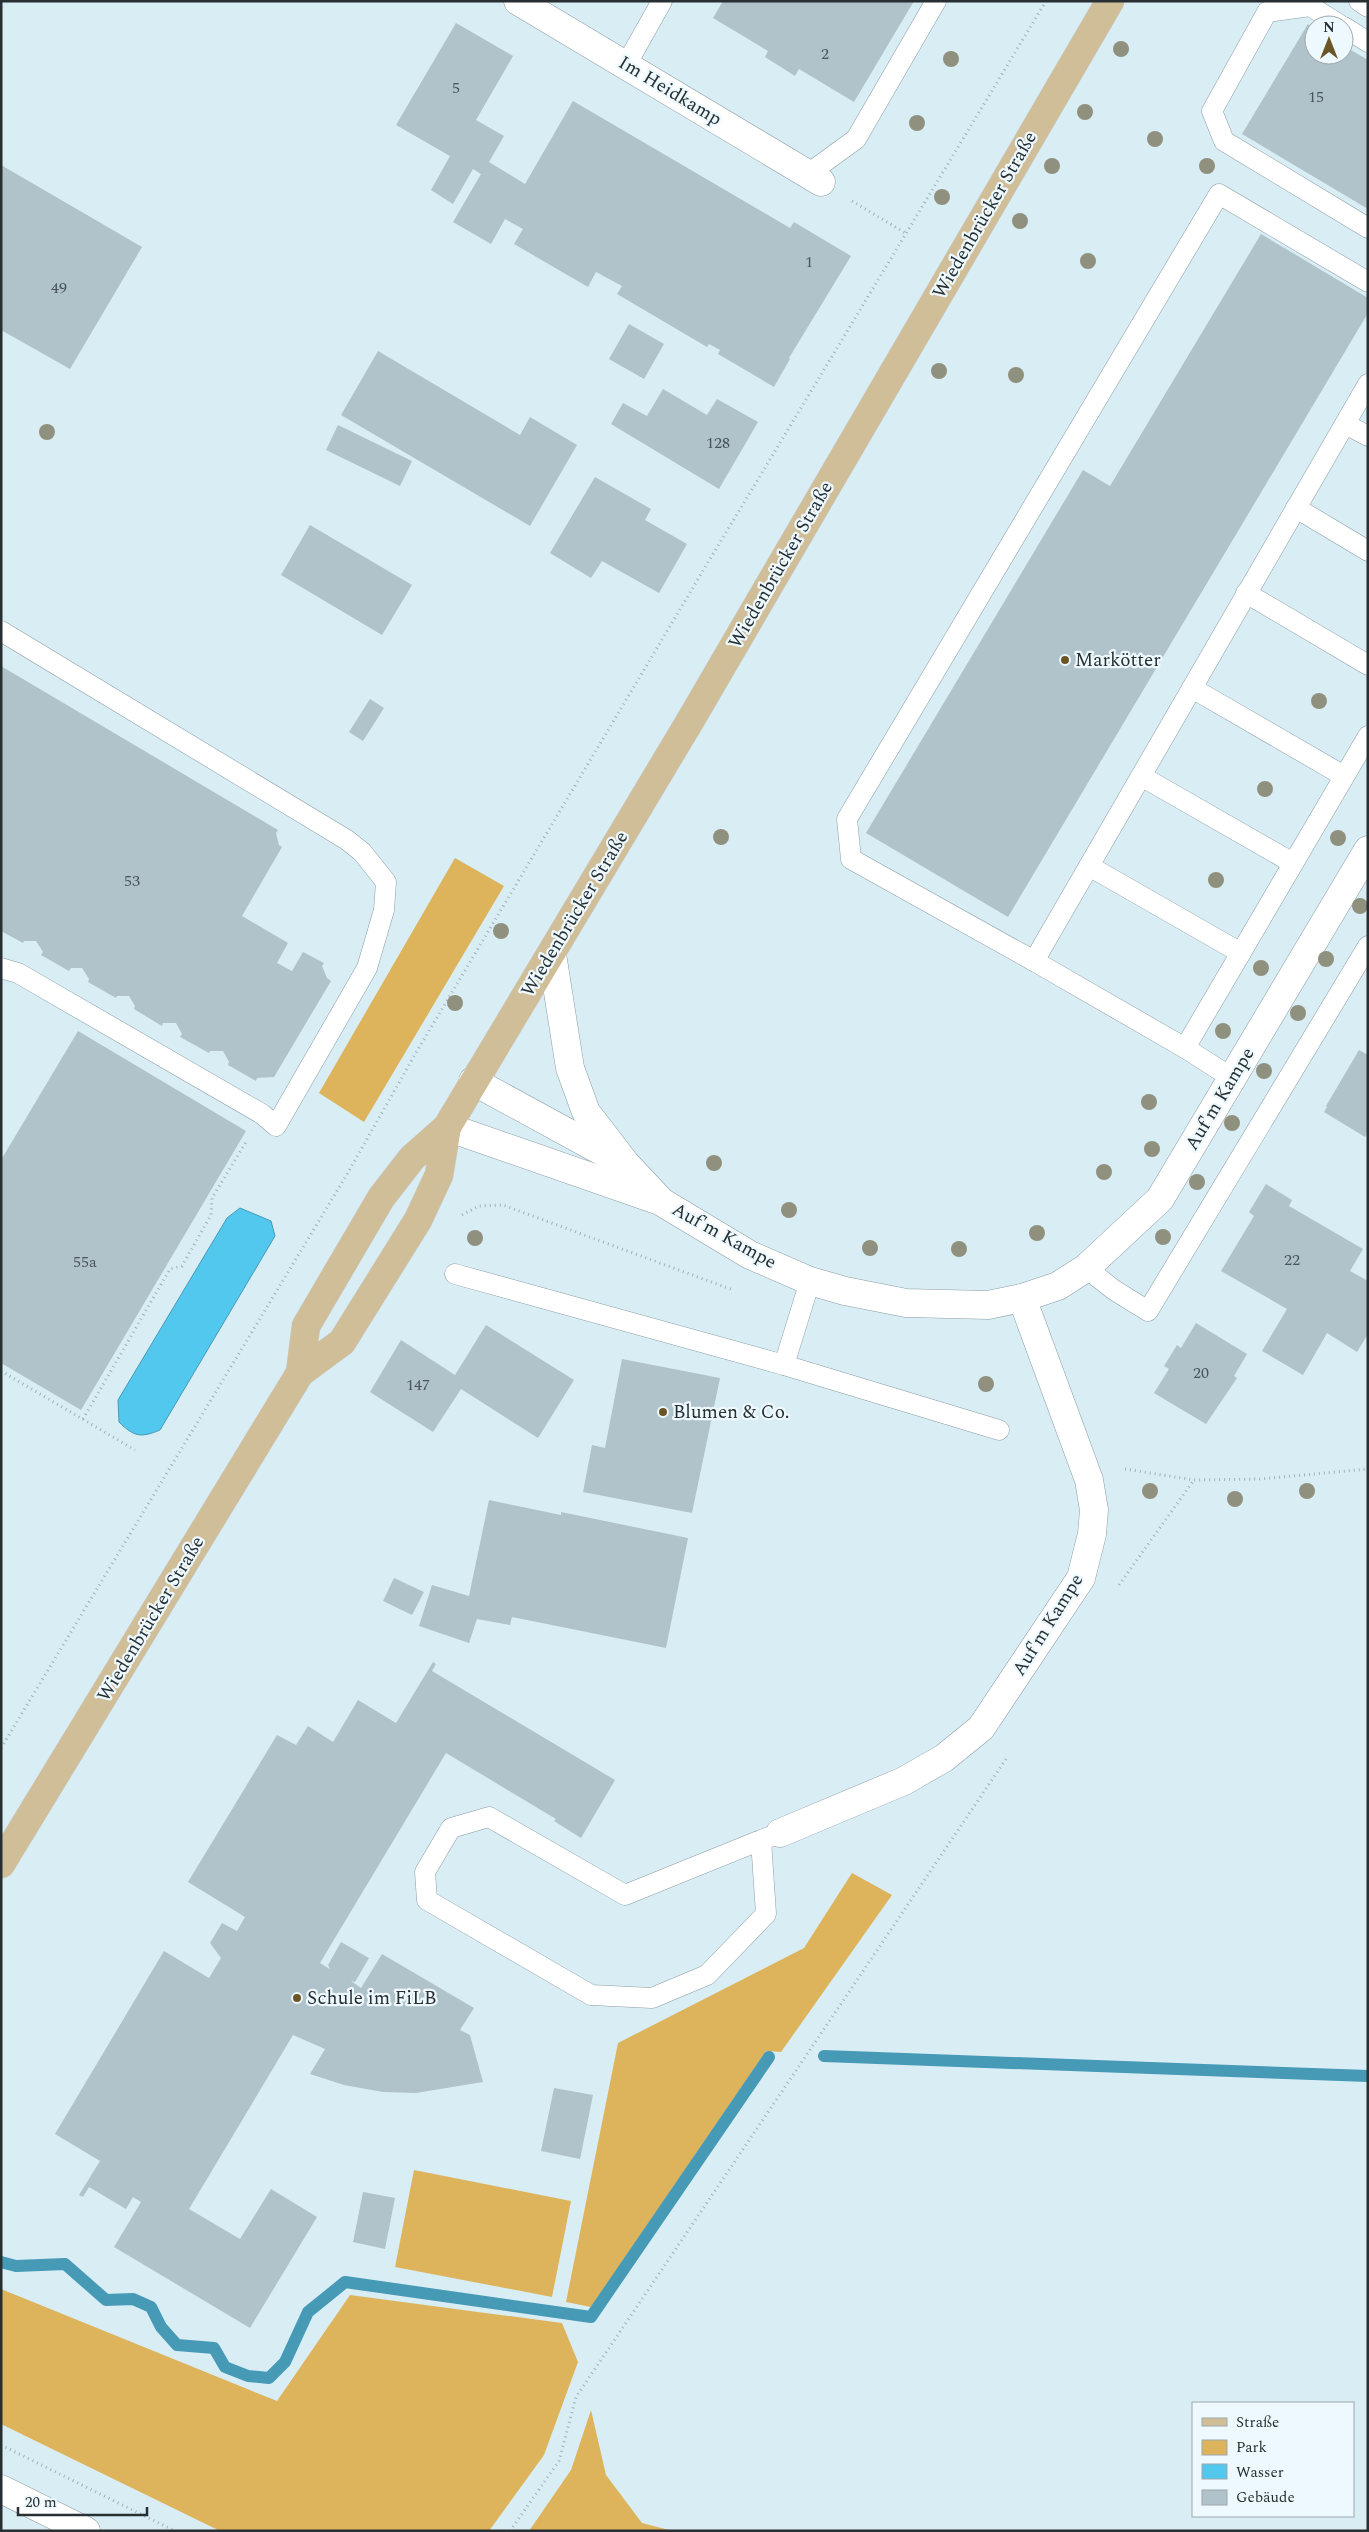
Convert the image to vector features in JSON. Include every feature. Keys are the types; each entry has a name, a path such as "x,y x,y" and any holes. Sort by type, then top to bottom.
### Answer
{"main road":[{"name":"Wiedenbrücker Straße","path":"300,1373 306,1326 381,1198 412,1158 447,1127 552,954 1110,1"},
{"name":"Wiedenbrücker Straße","path":"1,1864 300,1373 342,1342 418,1220 440,1175 447,1127"}],"street":[{"name":"Im Heidkamp","path":"518,1 815,178"},
{"name":"Auf'm Kampe","path":"447,1127 660,1201 750,1255 810,1280 845,1291 906,1303 988,1306 1022,1298 1058,1286 1086,1268 1160,1199 1368,850"},
{"name":"Auf'm Kampe","path":"552,954 570,1068 586,1112 626,1164 660,1201"},
{"name":"Auf'm Kampe","path":"474,1081 626,1164"},
{"name":"Auf'm Kampe","path":"770,1836 904,1781 944,1758 981,1728 1081,1578 1092,1534 1094,1510 1089,1480 1022,1298"},
{"path":"1,2489 86,2531"}],"lane":[{"path":"626,65 662,1"},
{"path":"815,178 856,139 936,1"},
{"path":"1359,1 1368,7"},
{"path":"1324,15 1310,6 1267,12 1212,111 1224,141 1368,228"},
{"path":"1354,33 1368,42"},
{"path":"1232,1078 1186,1048 1034,960 851,859 847,819 1219,194 1368,282"},
{"path":"1034,960 1368,384"},
{"path":"1345,424 1368,436"},
{"path":"1296,508 1368,551"},
{"path":"1246,594 1368,665"},
{"path":"1,631 347,840 362,852 386,882 384,910 366,968 276,1126 262,1114 18,973 1,968"},
{"path":"1192,688 1344,776"},
{"path":"1186,1048 1368,736"},
{"path":"1141,776 1293,863"},
{"path":"1089,866 1241,953"},
{"path":"1086,1268 1114,1290 1148,1311 1368,946"},
{"path":"455,1274 784,1366 999,1430"},
{"path":"784,1366 810,1280"},
{"path":"489,1817 625,1895 770,1836 766,1914 707,1975 652,1998 591,1995 427,1900 425,1872 451,1828 489,1817"}],"path":[{"path":"1,1748 346,1176 422,1043 1046,1"},
{"path":"815,178 908,234"},
{"path":"83,1419 170,1269 182,1266 210,1215 212,1198 262,1114"},
{"path":"1,1371 134,1450"},
{"path":"1124,1469 1194,1480 1260,1479 1368,1470"},
{"path":"1114,1593 1194,1480"},
{"path":"510,2531 559,2461 576,2397 1011,1751"},
{"path":"1,2445 175,2531"}],"green space":[{"path":"455,858 504,886 364,1122 319,1093"},
{"path":"852,1873 892,1895 781,2052 766,2051 591,2307 566,2302 618,2043 804,1948"},
{"path":"414,2170 571,2201 552,2297 395,2267"},
{"path":"1,2289 277,2401 350,2295 562,2323 578,2362 544,2455 489,2531 220,2531 1,2424"},
{"path":"591,2410 606,2475 642,2523 673,2531 529,2531 571,2470"}],"water":[{"path":"240,1208 271,1221 275,1236 160,1430 143,1435 129,1431 119,1422 118,1400 227,1218"}],"building":[{"path":"723,1 914,1 854,102 799,69 795,76 765,57 768,51 713,18"},
{"path":"456,23 513,56 476,120 504,136 489,162 525,184 573,101 790,228 794,222 851,256 789,358 774,387 718,354 720,350 709,344 707,347 617,294 622,286 596,272 588,287 514,244 523,229 505,219 491,244 453,222 481,174 473,169 453,204 431,190 450,156 396,125"},
{"path":"1304,31 1304,65 1354,65 1354,52 1368,60 1368,209 1242,134"},
{"path":"1,165 142,247 70,369 1,330"},
{"name":"Markötter","path":"1261,234 1368,298 1368,313 1008,917 866,833 1083,470 1110,486"},
{"path":"629,324 664,344 644,379 609,359"},
{"path":"378,351 520,435 530,417 577,445 530,526 341,415"},
{"path":"663,389 707,415 717,399 758,422 719,489 611,424 623,403 647,416"},
{"path":"338,425 412,461 400,486 326,450"},
{"path":"595,477 651,509 645,520 687,544 659,593 602,561 591,578 550,553"},
{"path":"310,525 412,585 382,635 281,575"},
{"path":"1,666 278,830 276,833 279,845 282,847 242,916 288,943 277,963 292,971 303,952 324,963 322,966 327,978 331,981 274,1077 257,1078 256,1081 228,1065 229,1062 223,1051 210,1051 209,1053 180,1037 182,1034 176,1023 163,1023 162,1026 134,1009 135,1006 129,996 117,996 116,998 88,982 89,979 82,968 71,968 69,971 41,955 43,952 36,941 24,941 23,943 1,931"},
{"path":"370,699 384,708 363,741 349,732"},
{"path":"78,1031 246,1131 81,1410 1,1363 1,1160"},
{"path":"1359,1050 1368,1055 1368,1132 1365,1137 1324,1112"},
{"path":"1266,1184 1292,1200 1289,1206 1363,1249 1350,1271 1368,1281 1368,1334 1357,1352 1327,1333 1303,1375 1262,1351 1287,1309 1221,1271 1254,1216 1249,1212"},
{"path":"1196,1323 1247,1354 1234,1376 1237,1378 1206,1424 1154,1393 1169,1369 1164,1366 1177,1345 1181,1348"},
{"path":"486,1325 574,1380 538,1438 461,1389 433,1432 370,1392 401,1340 455,1375"},
{"name":"Blumen & Co.","path":"622,1359 720,1378 692,1513 583,1492 592,1445 605,1448"},
{"path":"489,1500 561,1515 561,1512 688,1538 666,1648 512,1617 510,1625 477,1619 469,1643 419,1626 432,1585 469,1596"},
{"path":"394,1578 424,1592 412,1615 383,1601"},
{"name":"Schule im FiLB","path":"433,1662 436,1664 432,1671 615,1780 581,1838 554,1821 556,1819 446,1753 320,1963 330,1969 328,1965 341,1942 369,1958 355,1982 351,1981 361,1988 382,1954 474,2008 460,2030 470,2035 483,2082 416,2093 383,2092 344,2085 310,2074 325,2049 293,2035 189,2209 240,2239 271,2189 317,2217 250,2328 114,2247 141,2202 133,2197 126,2209 89,2187 83,2197 79,2195 100,2161 55,2134 164,1951 209,1978 221,1958 210,1943 222,1923 237,1931 245,1917 188,1882 277,1735 296,1745 308,1726 333,1742 358,1700 396,1723"},
{"path":"554,2088 593,2095 580,2159 541,2151"},
{"path":"363,2192 395,2198 385,2249 353,2242"}],"waterway":[{"path":"824,2056 1368,2076"},
{"path":"1,2262 16,2266 65,2264 106,2300 133,2299 151,2307 161,2327 177,2345 214,2348 225,2367 248,2376 269,2378 285,2362 308,2312 345,2282 591,2317 769,2057"}],"place":[{"name":"Markötter","path":"1065,660"},
{"name":"Blumen & Co.","path":"663,1412"},
{"name":"Schule im FiLB","path":"297,1998"}]}
